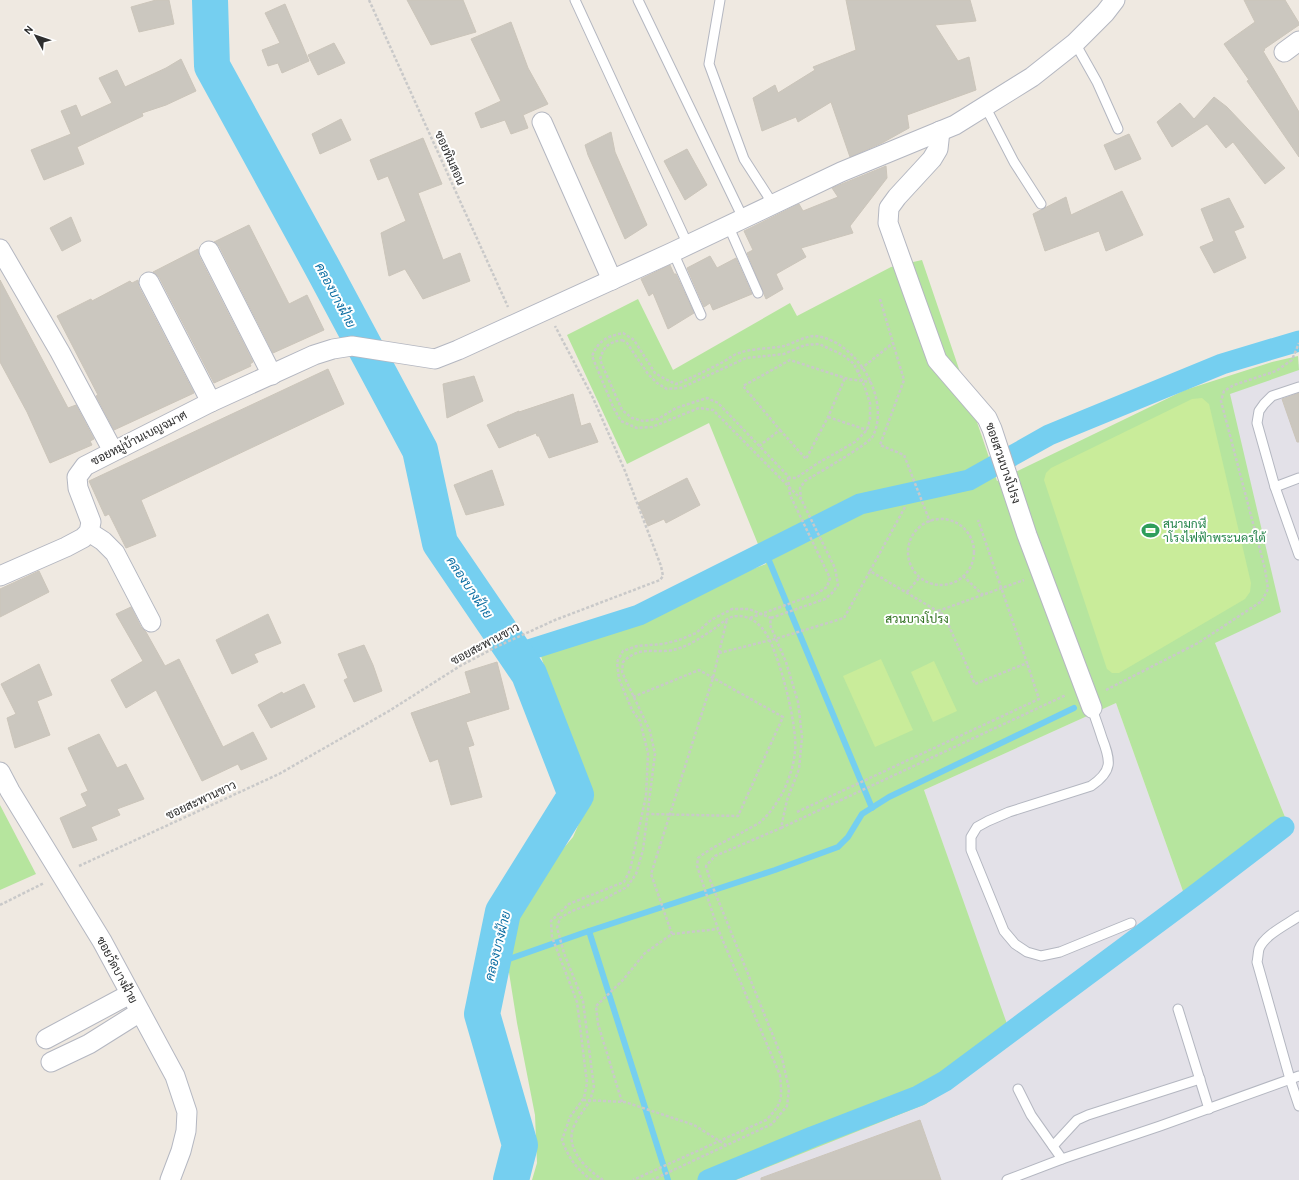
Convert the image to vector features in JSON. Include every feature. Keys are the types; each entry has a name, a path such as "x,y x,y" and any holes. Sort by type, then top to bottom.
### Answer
{"street":[{"path":"516,324 681,249 841,172 955,125 1032,77 1075,43 1105,13 1115,0"},
{"path":"1284,52 1299,41"},
{"path":"542,122 612,280"},
{"name":"ซอยสวนบางโปรง","path":"940,131 938,150 932,159 897,197 889,208 888,223 937,360 987,418 992,429 1041,573 1089,700"},
{"path":"0,249 60,352 113,451"},
{"path":"209,250 272,375"},
{"path":"149,282 210,402"},
{"name":"ซอยหมู่บ้านเบญจมาศ","path":"89,532 91,522 78,488 77,477 85,466 210,402 314,355 332,349 352,346 435,359 516,324"},
{"path":"0,576 66,547 83,538 89,532 103,541 115,553 151,622"},
{"name":"ซอยวัดบางฝ้าย","path":"0,772 10,791 102,941 175,1076 187,1112 186,1131 181,1151 170,1180"},
{"path":"46,1039 130,994"},
{"path":"51,1062 89,1044 140,1012"}],"lane":[{"path":"575,0 681,249 700,315"},
{"path":"638,0 735,222 758,294"},
{"path":"720,0 709,64 744,159 773,204"},
{"path":"1075,43 1097,82 1118,129"},
{"path":"985,106 1018,169 1041,204"},
{"path":"1299,387 1272,396 1259,411 1257,423 1275,487 1299,555"},
{"path":"1275,487 1299,478"},
{"path":"1089,700 1109,755 1107,770 1100,780 1090,786 988,820 977,827 971,837 971,850 1004,931 1015,944 1027,952 1041,956 1060,952 1131,923"},
{"path":"1299,916 1263,942 1259,949 1257,962 1290,1080 1299,1106"},
{"path":"1178,1009 1209,1108"},
{"path":"1007,1180 1062,1159 1299,1076"},
{"path":"1052,1146 1077,1120 1088,1115 1200,1079"},
{"path":"1018,1089 1031,1115 1062,1159"}],"path":[{"name":"ซอยทิมสอน","path":"369,0 516,324"},
{"path":"880,299 904,380 880,445 904,455 930,522"},
{"name":"ซอยสะพานขาว","path":"0,905 278,774 389,711 460,666 496,647 545,625 660,580 663,576 662,566 625,471 593,398 546,310"},
{"path":"592,1180 583,1174 567,1154 562,1140 570,1117 584,1098 587,1083 577,1002 552,937 552,921 558,913 569,904 624,882 630,870 646,796 648,753 640,721 632,710 619,679 617,662 623,651 637,646 663,644 679,640 696,633 711,620 732,609 749,609 771,618 825,599 838,585 835,568 800,499 713,410 699,408 652,427 637,428 622,421 614,409 592,356 597,344 609,336 623,333 634,340 655,373 676,384 689,380 739,353 784,346 814,335 828,339 847,349 859,361 870,382 878,405 872,437 849,454 804,481 800,488 800,499"},
{"path":"622,340 628,343 648,374 657,383 667,389 681,388 746,358 784,354 805,345 819,344 843,355 854,364 858,372 870,403 870,419 867,430 855,442 818,463 796,478 790,478 718,403 707,398 676,408 658,419 643,421 632,418 622,410 600,360 602,352 607,345 615,341 622,340"},
{"path":"858,372 893,343"},
{"path":"652,1180 772,1124 787,1106 790,1089 782,1058 710,880 706,866 715,856 781,828 1071,692 1089,700 1198,643 1262,601 1268,589 1221,401 1224,391 1234,385 1276,372 1292,360 1299,343"},
{"path":"845,378 828,417 806,459 743,386 790,360 845,378 870,382"},
{"path":"828,417 867,430"},
{"path":"759,446 780,430"},
{"path":"603,1180 586,1166 575,1153 571,1142 573,1127 590,1101 594,1088 583,1001 563,950 557,928 560,918 572,911 602,900 627,887 636,874 643,850 655,754 650,731 622,672 623,662 630,655 643,651 671,651 690,644 727,619 738,616 750,618 796,602 822,591 827,587 830,578 790,495 788,476"},
{"path":"719,653 775,639 844,618 905,507"},
{"path":"950,520 959,524 967,532 972,542 974,553 972,564 963,576 957,581 947,585 936,585 925,581 917,574 911,564 908,554 913,535 920,527 930,522 950,520"},
{"path":"797,812 1040,699 978,520"},
{"path":"870,571 944,615 975,684 1027,663"},
{"path":"938,611 1041,573"},
{"path":"963,576 983,595"},
{"path":"907,592 920,577"},
{"path":"633,1180 766,1120 777,1109 782,1096 780,1075 718,929 710,901 697,866 698,858 707,851 758,823 773,808 790,773 796,750 794,728 786,690 774,649 765,631 750,618"},
{"path":"771,618 770,626 786,662 798,702 802,737 799,768 787,800 781,828"},
{"path":"672,934 651,874 713,678 727,619"},
{"path":"633,696 699,670 783,717 738,816 648,814"},
{"path":"622,1102 598,1024 596,1006 616,986 644,953 672,934 718,929"},
{"path":"583,1100 622,1102 635,1105 694,1125 726,1145"}],"shaded area":[{"path":"1299,364 1299,1180 734,1180 1011,1038 924,790 1116,703 1189,908 1291,832 1215,643 1227,382"}],"green space":[{"name":"สวนบางโปรง","path":"922,260 997,481 1185,390 1272,362 1298,356 1299,370 1230,394 1281,612 1215,643 1291,832 1189,908 1116,703 924,790 1012,1038 926,1104 736,1180 532,1180 537,1163 535,1115 517,1023 504,941 524,895 573,837 588,803 539,650 766,564 709,423 627,464 567,335 638,299 673,370 790,303 797,316 891,267"},
{"name":"สนามกฬี าโรงไฟฟ้าพระนครใต้","path":"1202,398 1209,404 1251,583 1250,592 1245,599 1119,673 1112,673 1107,669 1044,480 1046,473 1051,468 1192,399"},
{"path":"881,659 913,730 875,747 843,676"},
{"path":"934,661 957,711 933,722 911,672"},
{"path":"0,805 36,874 0,890"}],"building":[{"path":"156,0 169,0 174,24 139,32 131,7"},
{"path":"407,0 463,0 476,32 431,45"},
{"path":"846,0 970,0 976,21 935,25 958,61 969,57 976,90 907,115 909,128 882,143 850,157 831,102 798,122 796,117 762,131 753,98 775,85 778,93 815,70 813,67 856,50"},
{"path":"1244,0 1285,0 1299,23 1299,25 1263,51 1299,112 1299,157 1247,81 1249,80 1224,44 1255,22"},
{"path":"285,4 309,61 282,73 278,63 268,66 262,50 280,43 265,13"},
{"path":"511,22 528,68 548,104 523,115 528,128 511,134 505,120 481,128 475,113 501,101 471,39"},
{"path":"334,43 345,63 318,75 308,55"},
{"path":"181,59 196,91 166,105 142,113 143,116 77,147 84,164 44,180 31,150 71,134 61,111 76,105 81,117 112,103 99,78 117,70 125,87 166,68"},
{"path":"1214,97 1227,107 1285,168 1265,184 1233,142 1226,148 1207,124 1172,147 1157,122 1180,103 1194,119"},
{"path":"341,119 351,140 320,154 312,134"},
{"path":"611,132 615,152 647,225 625,239 585,145"},
{"path":"1129,134 1141,159 1115,170 1104,145"},
{"path":"423,138 442,184 418,193 443,260 460,253 470,281 423,299 405,269 389,276 381,233 406,221 388,176 378,180 370,160"},
{"path":"687,149 707,185 685,200 664,161"},
{"path":"886,166 887,178 850,226 853,233 801,248 806,257 776,274 783,289 766,299 747,253 753,250 744,231 799,204 803,211 838,197 832,188"},
{"path":"1122,191 1143,235 1106,251 1099,231 1045,251 1033,214 1066,197 1071,215"},
{"path":"1229,198 1244,227 1234,231 1246,258 1214,273 1200,247 1214,241 1201,209"},
{"path":"71,217 81,241 62,251 50,228"},
{"path":"249,225 289,304 307,295 324,330 273,353 219,246 214,242"},
{"path":"198,249 199,256 253,362 250,364 251,366 214,383 159,277 153,272"},
{"path":"710,256 717,268 736,258 752,294 713,310 710,303 704,307 687,268"},
{"path":"670,265 674,274 676,274 694,313 668,329 653,293 649,296 641,279"},
{"path":"0,280 68,408 76,405 94,439 90,441 92,445 50,463 27,412 0,362"},
{"path":"138,280 139,287 194,393 114,430 96,396 98,395 57,316 91,299 92,301 130,281 132,283"},
{"path":"328,369 344,404 141,500 156,536 126,548 109,514 105,516 89,481"},
{"path":"474,376 483,401 447,418 443,384"},
{"path":"1299,393 1299,442 1297,442 1282,399"},
{"path":"573,394 581,426 590,423 598,442 549,458 539,436 537,436 536,433 499,448 487,425 519,411"},
{"path":"492,470 504,505 466,515 454,485"},
{"path":"687,478 700,505 666,523 664,519 648,526 638,503"},
{"path":"39,571 49,592 0,617 0,589"},
{"path":"131,607 141,627 146,632 165,666 179,659 223,747 253,732 267,759 241,770 238,764 202,781 156,690 126,708 111,680 143,661 116,614"},
{"path":"268,614 281,643 254,654 258,662 232,674 216,640"},
{"path":"364,645 382,691 354,702 344,680 348,678 338,654"},
{"path":"497,662 509,709 466,722 474,745 468,747 482,797 451,805 438,759 430,762 411,713 471,693 465,672"},
{"path":"39,664 52,695 37,701 50,735 15,748 7,718 16,714 1,684"},
{"path":"304,684 315,707 271,728 258,705 282,692 283,694"},
{"path":"99,734 117,768 126,764 144,799 117,809 120,815 91,827 97,840 73,848 60,818 87,806 81,794 88,791 68,748"},
{"path":"920,1120 941,1180 761,1180 761,1178"}],"waterway":[{"name":"คลองบางฝ้าย","path":"210,0 212,66 420,450 440,543 529,674 576,795 503,912 482,1014 520,1145 511,1180"},
{"path":"516,654 639,615 860,504 969,480 1049,435 1222,364 1299,341"},
{"path":"765,551 872,808"},
{"path":"492,965 583,933 775,870 838,847 848,837 862,814 889,797 1074,708"},
{"path":"708,1180 812,1137 918,1096 945,1081 1284,827"},
{"path":"589,931 668,1180"}],"place":[{"name":"สนามกฬี าโรงไฟฟ้าพระนครใต้","path":"1150,531"}]}
